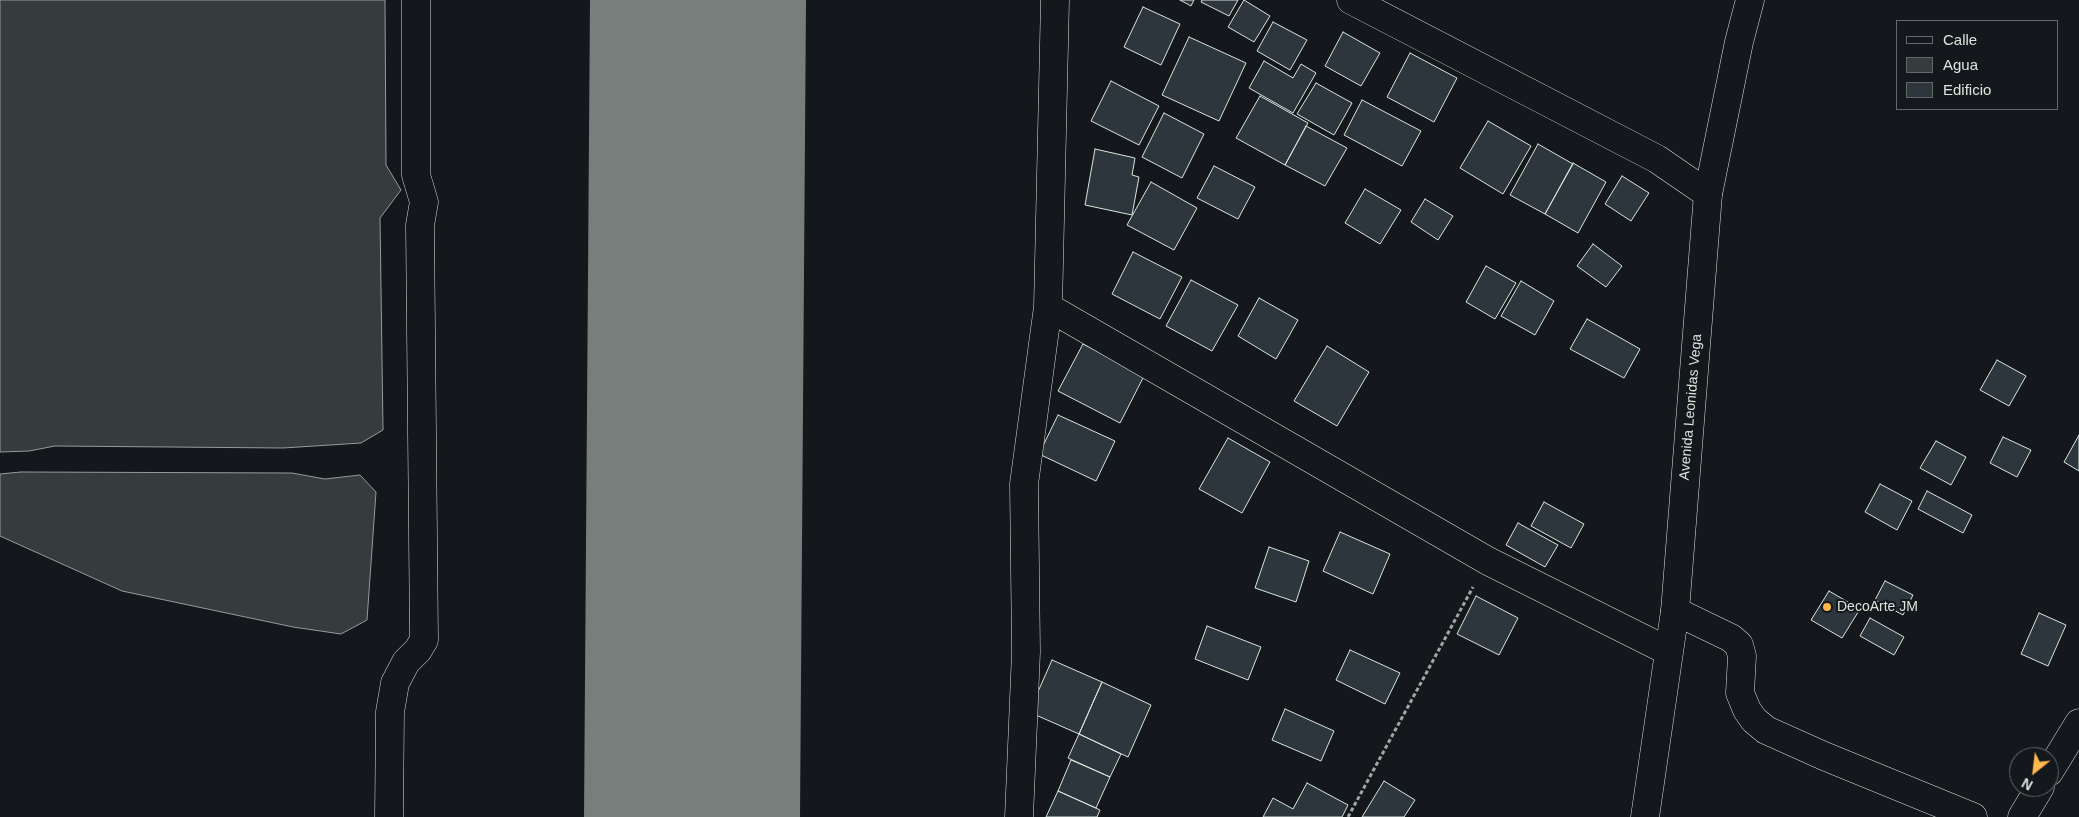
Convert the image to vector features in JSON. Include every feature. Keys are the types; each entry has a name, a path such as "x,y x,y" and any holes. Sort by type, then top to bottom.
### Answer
{"main road":[{"path":"389,817 390,712 395,683 406,662 418,650 424,640 420,225 424,202 416,175 416,0"},
{"path":"1019,817 1026,652 1024,484 1048,307 1055,0"},
{"path":"1351,0 1657,160 1708,194"},
{"name":"Avenida Leonidas Vega","path":"1645,817 1675,611 1708,194 1739,42 1750,0"},
{"path":"1048,307 1488,561 1668,651"},
{"path":"1675,611 1731,638 1739,645 1742,656 1740,693 1747,710 1754,720 1766,730 1973,817"},
{"path":"2059,756 2079,723"},
{"path":"2022,817 2034,797"}],"path":[{"path":"1348,817 1488,561"}],"water":[{"path":"0,0 385,0 386,165 401,190 380,218 383,430 361,443 283,448 55,446 29,451 0,452"},
{"path":"21,472 292,473 325,479 360,475 376,492 367,620 341,634 293,627 122,591 0,536 0,474"}],"building":[{"path":"1180,0 1194,0 1191,6"},
{"path":"1202,0 1238,0 1229,16 1201,2"},
{"path":"1244,0 1270,16 1254,42 1228,27"},
{"path":"1143,7 1180,24 1161,65 1124,47"},
{"path":"1273,22 1307,40 1290,70 1257,51"},
{"path":"1343,32 1380,53 1361,86 1325,66"},
{"path":"1189,37 1246,63 1219,121 1162,95"},
{"path":"1410,53 1457,78 1434,122 1387,97"},
{"path":"1264,61 1293,78 1301,64 1316,73 1293,113 1249,88"},
{"path":"1111,81 1159,106 1139,145 1091,121"},
{"path":"1316,83 1352,103 1334,135 1297,114"},
{"path":"1260,96 1308,123 1285,165 1236,138"},
{"path":"1362,100 1421,131 1402,166 1344,135"},
{"path":"1164,113 1204,134 1182,178 1142,157"},
{"path":"1488,121 1531,146 1503,194 1460,168"},
{"path":"1306,126 1347,148 1325,186 1285,165"},
{"path":"1538,144 1573,164 1545,214 1510,195"},
{"path":"1095,149 1135,158 1132,175 1139,177 1132,215 1085,205"},
{"path":"1573,163 1606,182 1578,233 1545,214"},
{"path":"1214,166 1255,187 1238,219 1197,198"},
{"path":"1622,176 1649,193 1631,221 1605,204"},
{"path":"1151,182 1197,208 1174,250 1127,225"},
{"path":"1365,189 1401,210 1380,244 1345,223"},
{"path":"1425,199 1453,216 1438,240 1411,222"},
{"path":"1593,244 1622,266 1606,287 1577,266"},
{"path":"1133,252 1182,277 1160,319 1112,294"},
{"path":"1486,266 1516,283 1495,319 1466,302"},
{"path":"1191,280 1238,305 1212,351 1166,326"},
{"path":"1521,281 1554,301 1535,335 1501,316"},
{"path":"1259,298 1298,320 1276,359 1238,336"},
{"path":"1587,319 1640,349 1624,378 1570,349"},
{"path":"1083,344 1144,376 1120,423 1058,391"},
{"path":"1327,346 1369,372 1337,426 1294,401"},
{"path":"1997,360 2026,376 2009,406 1980,390"},
{"path":"1058,415 1115,441 1096,481 1039,454"},
{"path":"2079,435 2079,471 2064,462"},
{"path":"2003,437 2031,450 2017,477 1990,463"},
{"path":"1228,438 1270,462 1242,513 1199,489"},
{"path":"1936,441 1966,457 1951,485 1920,468"},
{"path":"1880,484 1912,501 1897,530 1865,512"},
{"path":"1927,491 1972,515 1963,533 1918,509"},
{"path":"1544,502 1584,524 1571,548 1531,526"},
{"path":"1518,523 1558,545 1545,567 1506,545"},
{"path":"1340,532 1390,554 1373,594 1323,571"},
{"path":"1269,547 1309,561 1296,602 1255,588"},
{"path":"1885,581 1913,595 1903,615 1875,600"},
{"path":"1829,591 1860,609 1842,638 1811,620"},
{"path":"1476,596 1518,618 1499,655 1457,634"},
{"path":"2039,613 2066,625 2048,666 2021,654"},
{"path":"1870,618 1904,637 1894,655 1860,636"},
{"path":"1207,626 1261,647 1248,680 1195,659"},
{"path":"1350,650 1400,673 1385,704 1336,680"},
{"path":"1052,660 1102,682 1079,734 1029,712"},
{"path":"1102,682 1151,705 1128,757 1079,734"},
{"path":"1285,709 1334,731 1321,761 1272,740"},
{"path":"1079,734 1121,754 1110,777 1068,758"},
{"path":"1071,760 1110,777 1096,808 1058,791"},
{"path":"1384,781 1415,800 1404,817 1362,817"},
{"path":"1307,783 1348,805 1342,817 1263,817 1273,798 1293,809"},
{"path":"1058,791 1100,810 1097,817 1046,817"}],"runway":[{"path":"692,817 698,0"}],"place":[{"name":"DecoArte JM","path":"1827,607"}]}
